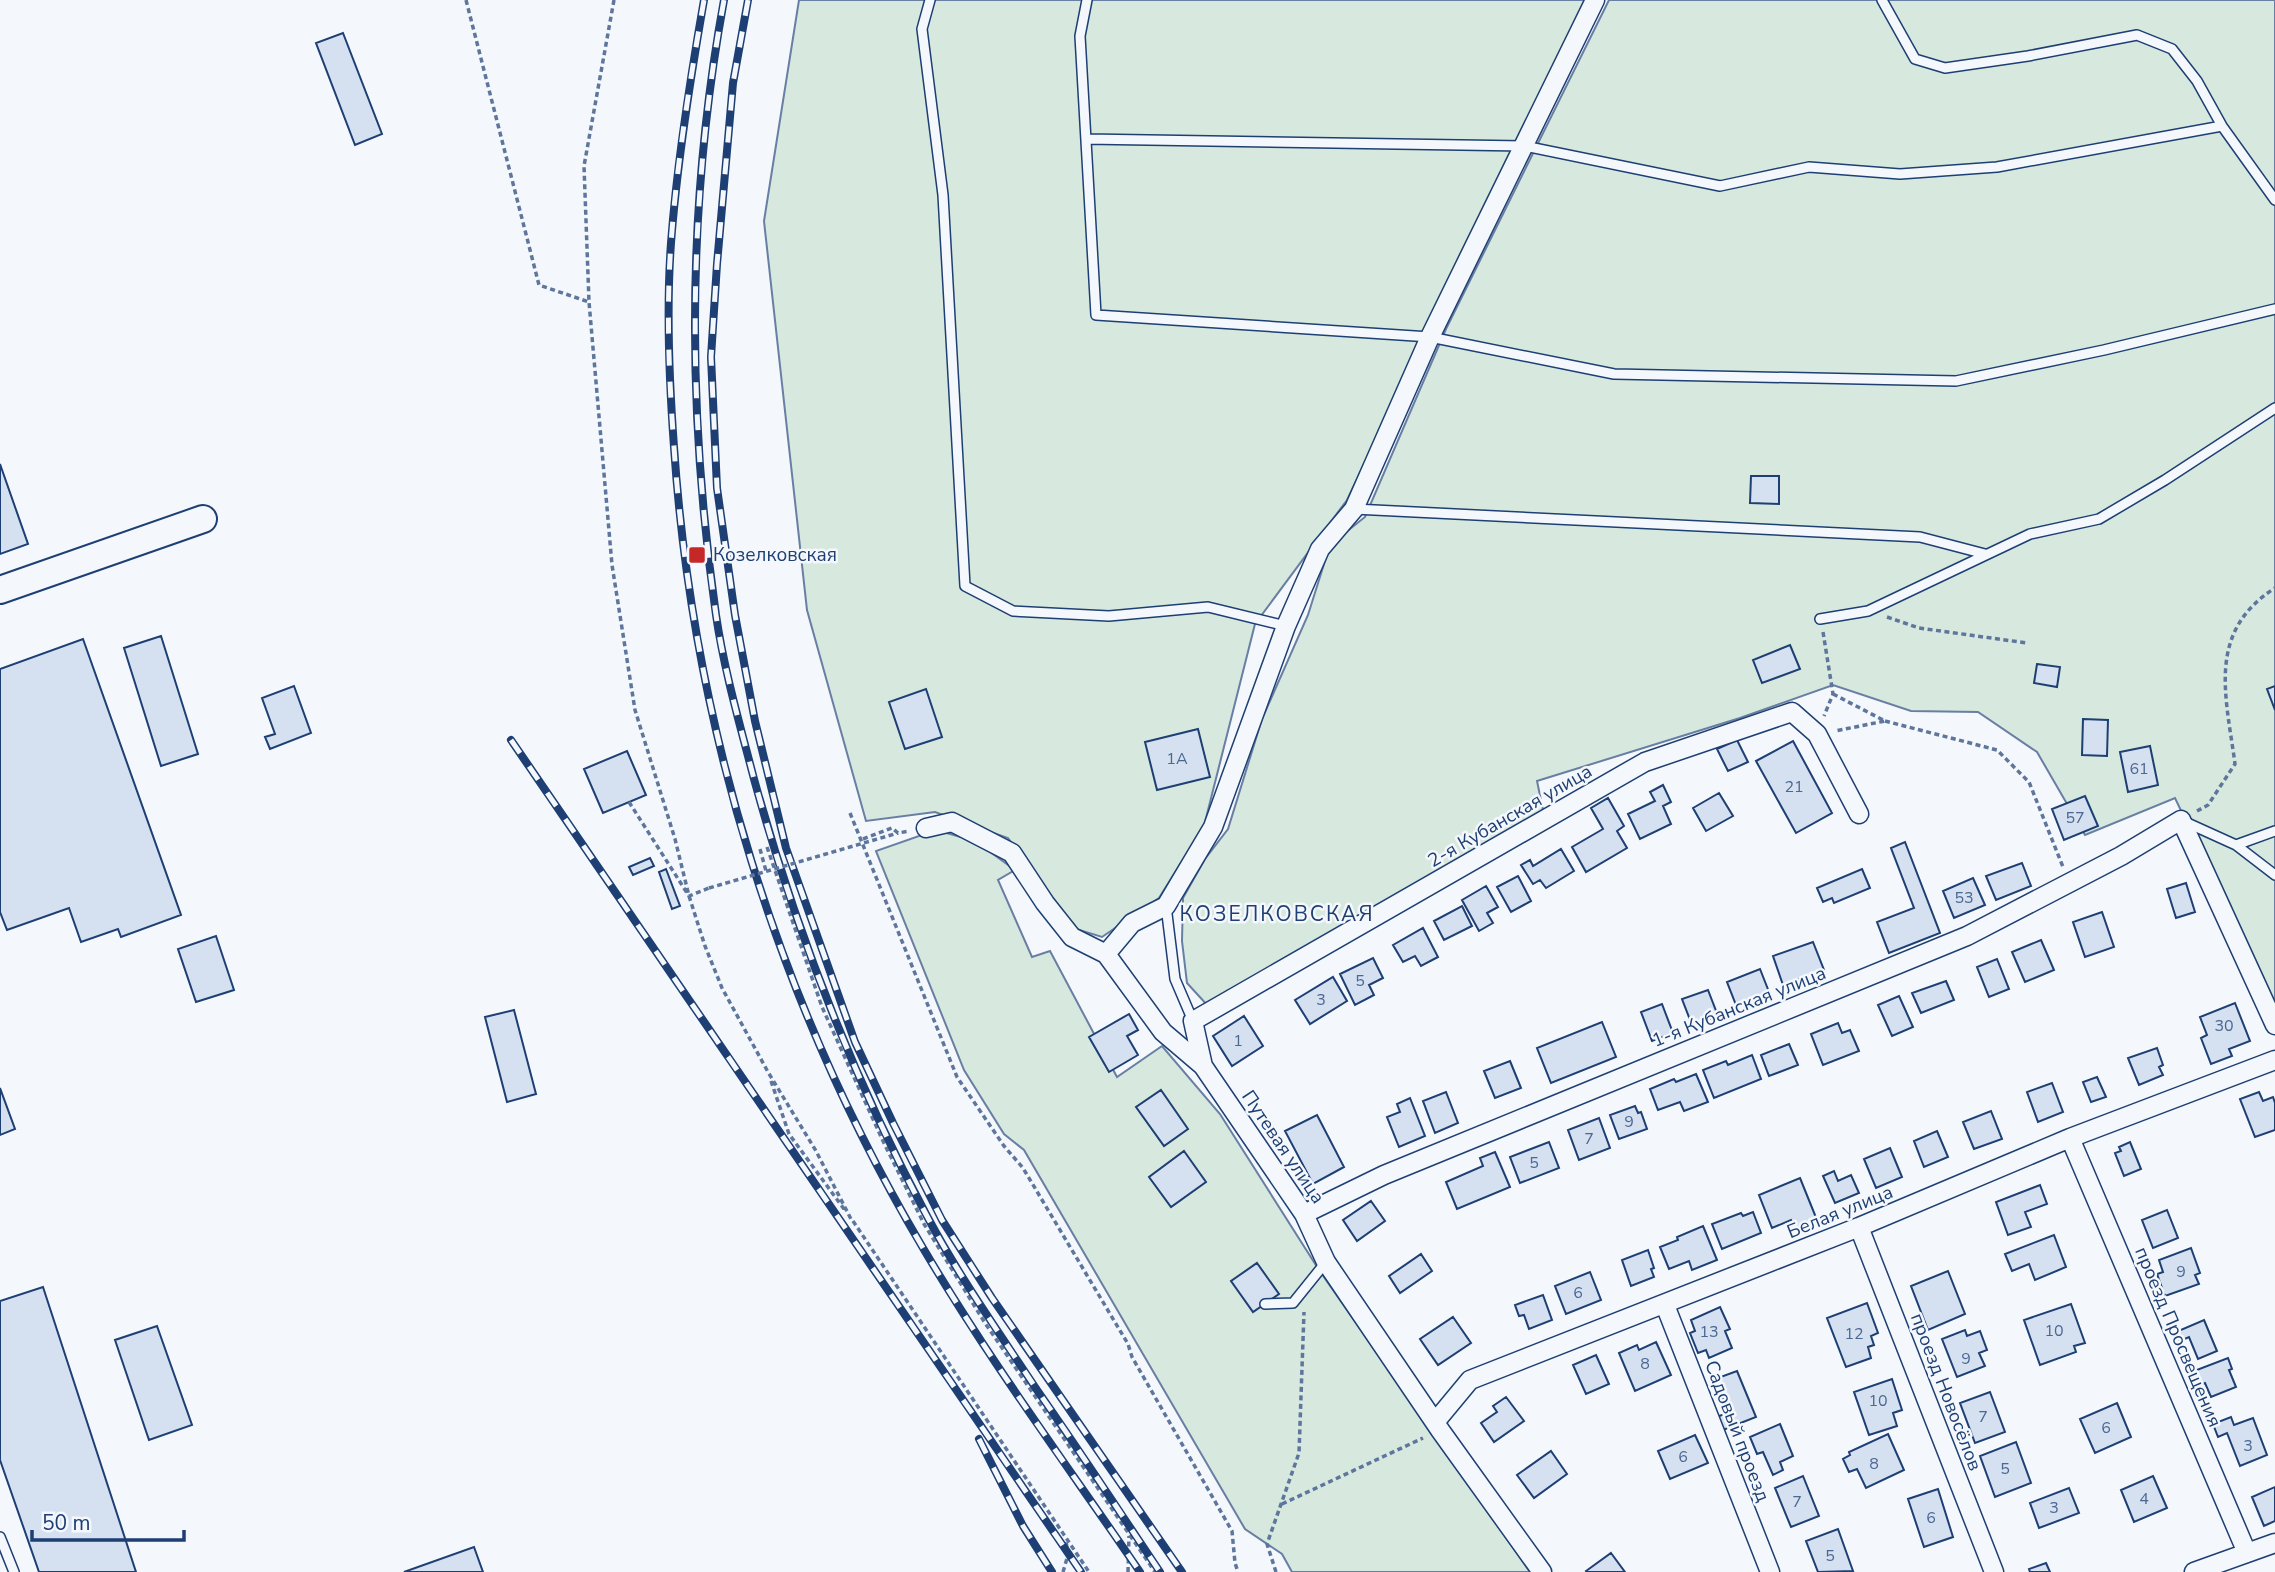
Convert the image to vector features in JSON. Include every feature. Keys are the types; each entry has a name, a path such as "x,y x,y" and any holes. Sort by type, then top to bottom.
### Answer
{"street":[{"path":"1106,954 1132,923 1166,906 1213,827 1286,626 1320,549 1354,509 1430,337 1595,0"},
{"path":"0,590 203,519"},
{"name":"2-я Кубанская улица","path":"1193,1021 1645,762 1792,712 1817,734 1859,814"},
{"path":"2181,820 2275,1025"},
{"name":"1-я Кубанская улица","path":"1304,1214 1384,1175 1967,936 2121,856 2181,820"},
{"name":"Путевая улица","path":"926,828 952,822 1012,853 1045,903 1072,937 1106,954 1163,1032 1203,1066 1304,1214 1326,1262 1542,1572"},
{"path":"1193,1021 1203,1066"},
{"name":"Белая улица","path":"1438,1426 1470,1380 1859,1227 2070,1138 2275,1060"},
{"name":"проезд Просвещения","path":"2070,1138 2247,1553"},
{"name":"проезд Новосёлов","path":"1859,1227 1994,1572"},
{"name":"Садовый проезд","path":"1665,1305 1770,1572"},
{"path":"2194,1572 2275,1543"}],"lane":[{"path":"930,0 922,29 943,195 965,586 1013,611 1109,616 1208,607 1286,626"},
{"path":"1087,0 1080,36 1096,315 1430,337 1614,374 1956,381 2104,350 2275,309"},
{"path":"1882,0 1915,59 1945,68 2028,56 2137,35 2172,50 2197,81 2222,126 2275,200"},
{"path":"1086,139 1524,146 1720,186 1809,167 1900,174 1997,167 2222,126"},
{"path":"1821,619 1868,611 2030,534 2099,519 2165,480 2275,408"},
{"path":"1354,509 1920,537 1985,554"},
{"path":"2181,820 2236,845 2275,875"},
{"path":"2236,845 2275,831"},
{"path":"1166,906 1175,979 1193,1021"},
{"path":"1265,1304 1293,1303 1326,1262"},
{"path":"0,1537 14,1572"}],"path":[{"path":"466,0 539,285 589,302"},
{"path":"614,0 584,166 589,302 612,565 633,697 689,896 722,988 768,1072 816,1151 852,1220"},
{"path":"2181,820 2208,805 2235,764 2225,681 2227,650 2240,618 2275,589"},
{"path":"1868,611 1919,628 2027,643"},
{"path":"1821,619 1833,694 1885,722 1997,750 2029,782 2069,882"},
{"path":"1817,734 1885,722"},
{"path":"629,802 689,896"},
{"path":"850,813 957,1077 1004,1146 1023,1168 1128,1344 1132,1357 1232,1531 1238,1572"},
{"path":"689,896 898,833 892,828 862,839"},
{"path":"766,847 822,1007 924,1224 985,1324 1156,1572"},
{"path":"760,849 766,872"},
{"path":"768,1072 789,1134 852,1220 1089,1572"},
{"path":"1273,1571 1266,1544 1299,1453 1301,1354 1306,1289"},
{"path":"1282,1504 1438,1426"},
{"path":"1128,1572 1129,1534"},
{"path":"1063,1572 1068,1555 1065,1539"}],"shaded area":[{"path":"799,0 1585,0 1347,500 1255,624 1204,826 1159,898 1102,937 1076,929 1008,838 935,812 866,821 807,610 764,221"},
{"path":"1609,0 2275,0 2275,1007 2175,798 2085,835 2037,752 1978,712 1911,711 1833,685 1740,718 1537,781 1543,810 1208,1006 1187,983 1182,941 1183,898 1205,859 1228,829 1262,719 1308,615 1330,545 1365,517 1446,329"},
{"path":"936,830 975,841 1015,870 998,880 1032,957 1050,951 1117,1077 1162,1046 1220,1114 1319,1270 1530,1572 1292,1572 1282,1554 1245,1529 1024,1150 1004,1134 964,1070 876,851"}],"building":[{"path":"343,33 382,134 355,145 316,43"},
{"path":"0,464 28,544 0,554"},
{"path":"1751,476 1779,476 1779,504 1750,503"},
{"path":"161,636 198,754 161,766 124,648"},
{"path":"83,639 181,915 121,937 118,929 81,942 69,908 7,930 0,912 0,669"},
{"path":"1790,645 1800,669 1762,683 1753,660"},
{"path":"2037,664 2060,667 2057,687 2034,683"},
{"path":"294,686 311,733 270,749 265,737 275,734 262,698"},
{"path":"2275,686 2275,710 2267,689"},
{"path":"926,689 942,737 905,749 889,702"},
{"path":"2083,719 2108,720 2107,756 2082,755"},
{"path":"1198,729 1210,777 1157,790 1145,742"},
{"path":"1737,740 1748,762 1728,771 1717,749"},
{"path":"1793,741 1832,813 1796,833 1756,761"},
{"path":"2150,746 2158,785 2128,792 2120,752"},
{"path":"627,751 646,795 603,813 584,769"},
{"path":"1663,785 1671,802 1663,806 1671,824 1640,839 1628,814 1655,801 1650,792"},
{"path":"1719,793 1733,816 1706,831 1693,808"},
{"path":"2085,796 2098,826 2064,840 2052,809"},
{"path":"1608,798 1624,826 1617,831 1627,848 1586,872 1572,847 1603,829 1591,808"},
{"path":"1905,842 1940,933 1889,953 1877,922 1914,908 1891,848"},
{"path":"1561,849 1574,871 1546,888 1540,880 1533,884 1521,865 1530,860 1533,866"},
{"path":"650,858 654,866 633,875 629,867"},
{"path":"2022,863 2031,886 1996,900 1986,876"},
{"path":"666,869 680,906 672,909 659,872"},
{"path":"1862,869 1870,888 1834,903 1832,898 1823,902 1817,888"},
{"path":"1518,876 1531,901 1511,912 1497,887"},
{"path":"1973,878 1985,905 1954,918 1943,891"},
{"path":"2186,883 2195,912 2176,918 2167,889"},
{"path":"1486,886 1498,907 1487,913 1493,923 1479,931 1462,900"},
{"path":"1462,906 1472,926 1444,940 1434,921"},
{"path":"2102,912 2114,947 2085,957 2073,922"},
{"path":"1423,928 1438,957 1421,966 1415,956 1403,962 1393,945"},
{"path":"216,936 234,990 196,1002 178,949"},
{"path":"2041,940 2054,970 2025,982 2012,952"},
{"path":"1813,942 1824,970 1783,985 1773,956"},
{"path":"1373,958 1383,978 1369,985 1374,995 1355,1005 1340,974"},
{"path":"1997,959 2009,989 1989,997 1977,967"},
{"path":"1760,969 1771,997 1748,1007 1746,1001 1736,1005 1727,982"},
{"path":"1333,977 1347,1001 1310,1024 1295,1000"},
{"path":"1946,981 1954,1000 1921,1013 1912,993"},
{"path":"1708,990 1718,1016 1692,1025 1682,999"},
{"path":"1899,996 1913,1027 1892,1036 1878,1005"},
{"path":"2235,1003 2250,1041 2229,1049 2232,1056 2211,1064 2201,1038 2207,1035 2200,1017"},
{"path":"1662,1004 1673,1033 1652,1041 1641,1012"},
{"path":"514,1010 536,1094 507,1102 485,1017"},
{"path":"1129,1014 1138,1030 1127,1036 1138,1055 1109,1072 1089,1037"},
{"path":"1244,1016 1263,1046 1232,1066 1213,1036"},
{"path":"1602,1022 1616,1057 1551,1083 1537,1048"},
{"path":"1838,1023 1842,1033 1850,1030 1859,1051 1823,1065 1811,1034"},
{"path":"1789,1044 1798,1065 1769,1076 1761,1055"},
{"path":"2157,1048 2163,1065 2159,1067 2163,1075 2139,1085 2128,1058"},
{"path":"1752,1055 1761,1079 1714,1098 1703,1070 1726,1061 1728,1065"},
{"path":"1510,1061 1521,1088 1495,1098 1484,1071"},
{"path":"1696,1074 1708,1102 1684,1111 1680,1102 1658,1110 1650,1089"},
{"path":"2097,1077 2106,1097 2091,1102 2083,1082"},
{"path":"2052,1083 2063,1112 2038,1122 2027,1092"},
{"path":"0,1088 15,1129 0,1135"},
{"path":"1161,1090 1188,1129 1164,1146 1136,1107"},
{"path":"1446,1092 1458,1123 1435,1133 1423,1101"},
{"path":"2259,1092 2263,1101 2273,1097 2275,1130 2255,1137 2240,1099"},
{"path":"1410,1098 1425,1136 1399,1147 1387,1117 1400,1112 1397,1104"},
{"path":"1635,1106 1638,1113 1641,1112 1647,1129 1619,1139 1610,1115"},
{"path":"1991,1111 2002,1139 1974,1149 1963,1122"},
{"path":"1317,1115 1344,1167 1313,1184 1285,1131"},
{"path":"1599,1118 1610,1148 1579,1160 1568,1130"},
{"path":"1937,1131 1948,1157 1924,1167 1914,1141"},
{"path":"1549,1142 1559,1168 1520,1183 1510,1157"},
{"path":"2130,1142 2141,1169 2124,1176 2115,1153 2121,1151 2119,1147"},
{"path":"1890,1148 1902,1177 1876,1188 1864,1159"},
{"path":"1184,1151 1206,1182 1171,1207 1149,1177"},
{"path":"1495,1152 1510,1187 1457,1209 1446,1182 1483,1166 1480,1158"},
{"path":"1834,1171 1838,1181 1851,1175 1859,1193 1835,1203 1823,1176"},
{"path":"1800,1178 1817,1220 1795,1229 1791,1220 1772,1228 1759,1195"},
{"path":"2040,1185 2047,1204 2025,1212 2031,1227 2008,1235 1996,1202"},
{"path":"1371,1201 1385,1221 1357,1241 1343,1220"},
{"path":"2167,1210 2178,1238 2153,1248 2142,1220"},
{"path":"1753,1212 1761,1233 1722,1249 1712,1224 1741,1213 1743,1216"},
{"path":"1703,1226 1717,1260 1692,1270 1689,1261 1669,1269 1660,1247"},
{"path":"2054,1235 2066,1267 2035,1280 2029,1264 2012,1271 2005,1254"},
{"path":"2191,1248 2200,1273 2195,1275 2199,1284 2165,1296 2157,1274 2163,1272 2159,1260"},
{"path":"1648,1250 1654,1277 1631,1286 1622,1260"},
{"path":"1421,1254 1432,1271 1400,1293 1389,1276"},
{"path":"1257,1263 1279,1294 1253,1312 1231,1281"},
{"path":"1948,1271 1965,1314 1928,1330 1911,1286"},
{"path":"1590,1272 1601,1300 1566,1314 1555,1286"},
{"path":"43,1287 136,1572 39,1572 0,1460 0,1301"},
{"path":"1543,1295 1552,1320 1529,1329 1524,1315 1519,1316 1515,1305"},
{"path":"1867,1303 1878,1333 1871,1336 1874,1345 1868,1347 1871,1358 1846,1367 1827,1318"},
{"path":"2071,1304 2085,1343 2074,1346 2076,1352 2040,1365 2024,1320"},
{"path":"1720,1307 1730,1329 1725,1331 1732,1348 1709,1358 1706,1350 1698,1353 1690,1333 1695,1331 1691,1320"},
{"path":"1453,1317 1471,1343 1438,1365 1420,1339"},
{"path":"2204,1320 2217,1351 2198,1359 2189,1337 2180,1341 2176,1332"},
{"path":"157,1326 192,1425 149,1440 115,1340"},
{"path":"1965,1330 1967,1336 1980,1331 1987,1350 1979,1353 1985,1366 1957,1377 1942,1339"},
{"path":"1656,1342 1671,1375 1635,1391 1619,1353 1637,1345 1639,1350"},
{"path":"1596,1355 1609,1384 1586,1394 1573,1365"},
{"path":"2228,1358 2232,1369 2229,1370 2236,1387 2211,1397 2205,1383 2200,1385 2194,1371"},
{"path":"1737,1371 1756,1417 1723,1430 1717,1417 1729,1412 1715,1379"},
{"path":"1892,1379 1902,1410 1893,1413 1897,1426 1869,1435 1854,1392"},
{"path":"1990,1392 2005,1432 1975,1443 1960,1403"},
{"path":"1506,1397 1524,1421 1494,1442 1481,1423 1497,1412 1493,1406"},
{"path":"2117,1403 2131,1437 2095,1453 2080,1419"},
{"path":"2231,1417 2234,1425 2253,1418 2267,1455 2240,1466 2227,1433 2218,1437 2213,1424"},
{"path":"1780,1424 1793,1456 1780,1462 1783,1470 1773,1475 1763,1452 1757,1454 1750,1437"},
{"path":"1888,1434 1904,1470 1866,1488 1857,1469 1849,1472 1843,1459 1850,1455 1849,1452"},
{"path":"1695,1435 1708,1463 1670,1479 1658,1451"},
{"path":"2016,1442 2031,1483 1995,1497 1980,1456"},
{"path":"1551,1451 1567,1474 1534,1498 1517,1475"},
{"path":"1803,1476 1819,1516 1791,1527 1775,1488"},
{"path":"2153,1476 2167,1508 2134,1522 2121,1490"},
{"path":"2275,1487 2275,1521 2264,1526 2252,1497"},
{"path":"2069,1488 2079,1513 2039,1528 2030,1503"},
{"path":"1938,1489 1953,1537 1924,1547 1908,1499"},
{"path":"1838,1529 1853,1571 1818,1572 1806,1541"},
{"path":"474,1547 483,1572 404,1572"},
{"path":"1611,1553 1625,1572 1586,1571"},
{"path":"2046,1563 2050,1572 2030,1572 2029,1569"}],"railway":[{"path":"704,0 684,121 674,213 669,268 669,345 674,447 684,552 701,657 723,760 752,862 786,962 826,1060 872,1155 923,1248 974,1331 1140,1572"},
{"path":"724,0 703,153 695,307 696,384 706,538 719,636 754,779 788,893 808,949 852,1059 901,1166 967,1284 1160,1572"},
{"path":"748,0 733,83 711,357 717,488 735,615 755,721 786,848 855,1042 942,1220 992,1298 1182,1572"},
{"path":"511,740 1081,1572"},
{"path":"979,1439 1023,1526 1052,1572"}],"place":[{"name":"Козелковская","path":"697,555"}],"district":[{"name":"КОЗЕЛКОВСКАЯ","path":"1277,914"}]}
